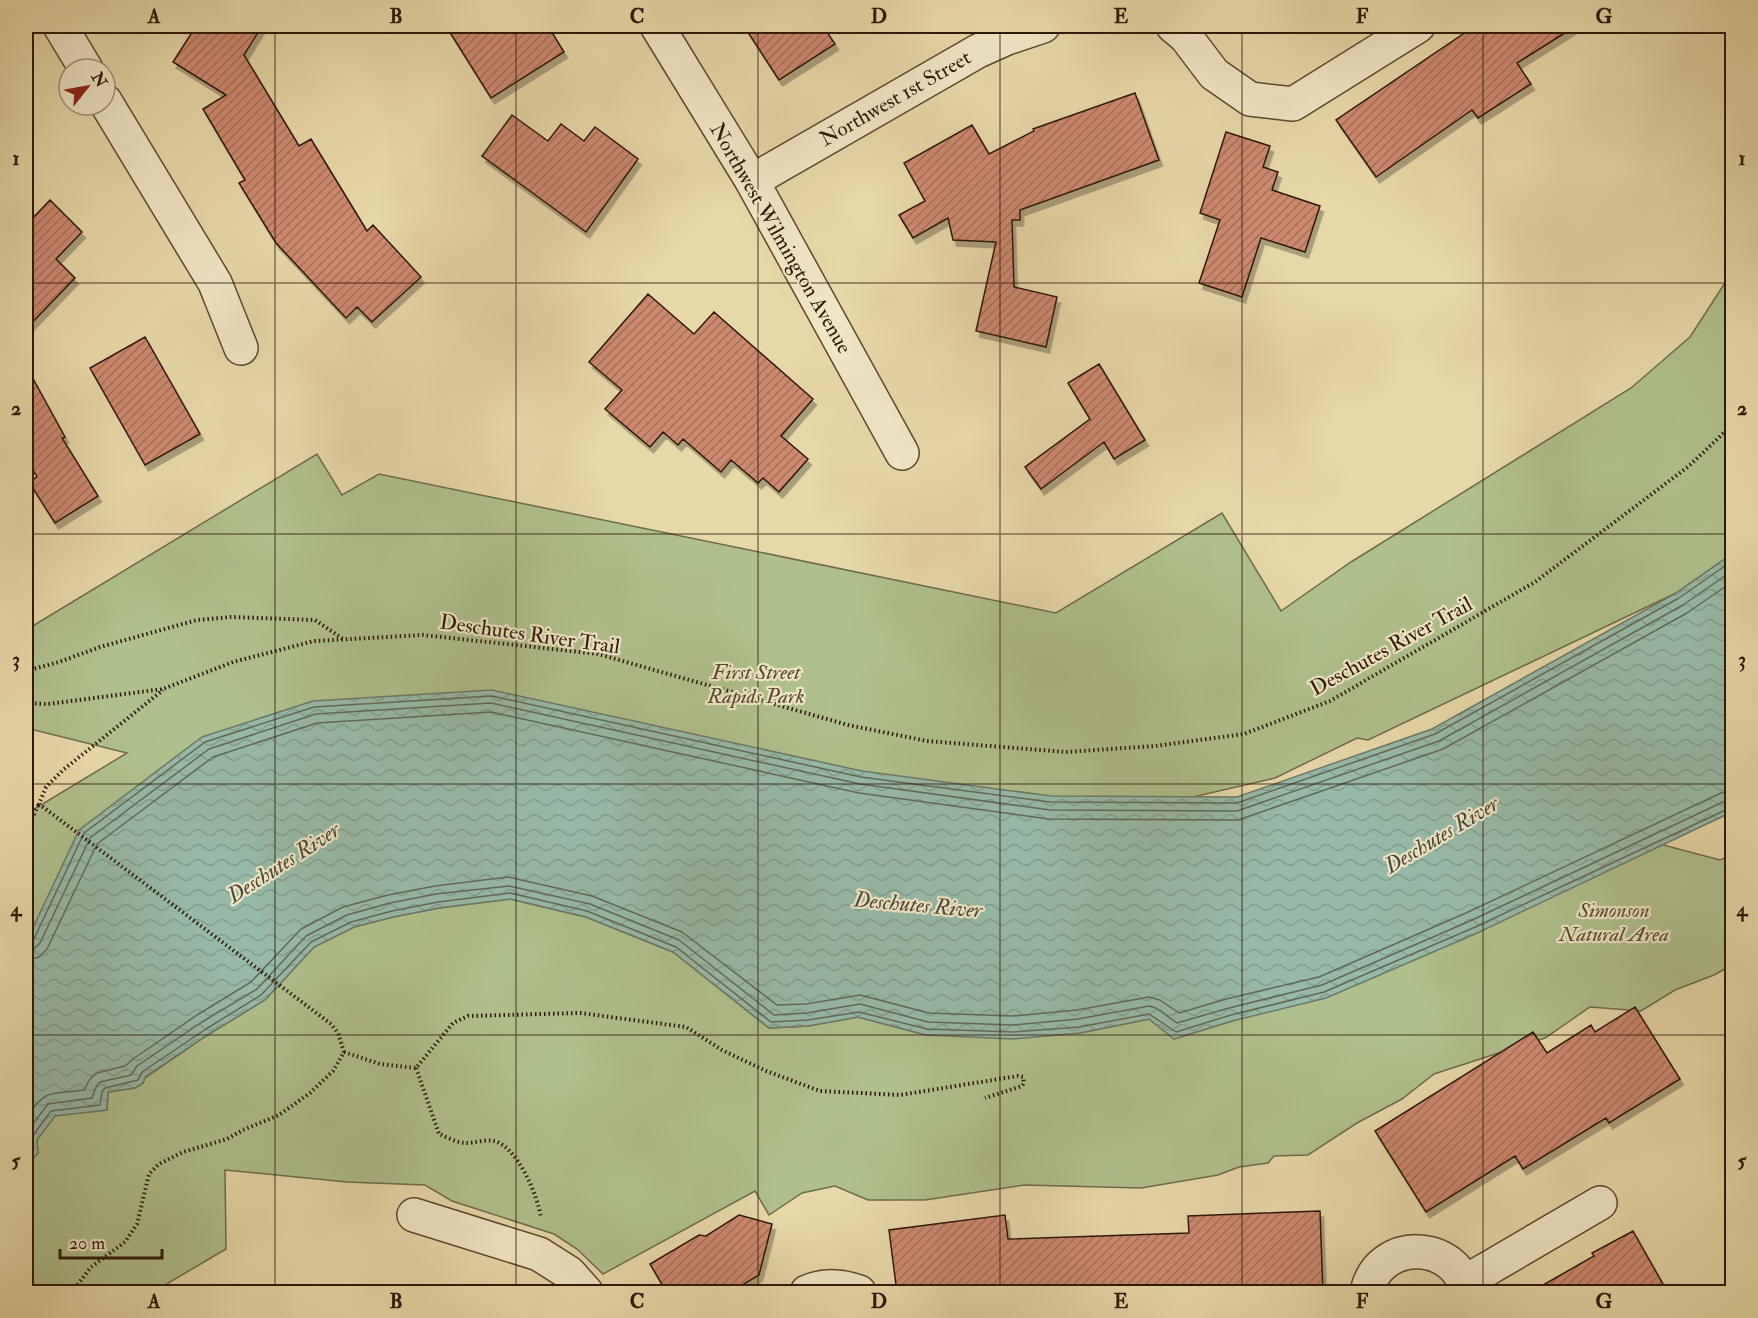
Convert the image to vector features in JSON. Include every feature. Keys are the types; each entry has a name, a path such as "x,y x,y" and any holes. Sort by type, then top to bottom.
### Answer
{"street":[{"path":"60,26 79,57"},
{"name":"Northwest Wilmington Avenue","path":"657,26 752,181 902,453"},
{"name":"Northwest 1st Street","path":"752,181 978,51 1043,26"},
{"path":"1173,26 1186,37 1214,74 1250,99 1293,104 1418,26"},
{"path":"115,117 215,283 241,348"},
{"path":"1367,1293 1369,1284 1379,1267 1396,1255 1416,1251 1436,1254 1453,1265 1466,1287 1600,1203"},
{"path":"414,1215 539,1254 569,1273 586,1293"},
{"path":"807,1293 825,1287 842,1287 859,1293"}],"path":[{"name":"Deschutes River Trail","path":"26,704 48,704 163,689 233,662 314,641 423,635 598,654 848,725 927,741 1066,752 1155,746 1244,734 1330,701 1535,582 1689,466 1732,425"},
{"path":"26,671 100,647 197,620 231,616 315,620 344,639"},
{"name":"Deschutes River Trail","path":"26,831 46,787 63,770 163,689"},
{"path":"39,804 331,1024 338,1033 344,1052 333,1071 310,1093 279,1115 227,1139 183,1152 159,1164 148,1174 137,1224 125,1242 91,1268 72,1293"},
{"path":"416,1068 453,1023 468,1016 580,1013 686,1027 716,1046 766,1071 820,1090 900,1095 1023,1077 1022,1086 985,1098"},
{"path":"344,1052 380,1064 416,1068"},
{"path":"416,1068 439,1134 463,1143 492,1140 505,1145 524,1170 539,1205 543,1226 539,1254"}],"green space":[{"name":"First Street Rapids Park","path":"1732,272 1732,554 1676,593 1368,740 1357,738 1275,778 1184,799 1087,804 924,792 26,995 26,814 127,753 26,728 26,630 317,454 342,495 379,474 1056,613 1222,513 1281,611 1351,562 1631,388 1690,337"},
{"name":"Simonson Natural Area","path":"1576,822 1720,860 1732,855 1732,965 1714,975 1675,990 1641,1011 1590,1007 1545,1038 1434,1074 1402,1099 1357,1123 1308,1155 1274,1156 1268,1163 1239,1167 1218,1175 1141,1188 1024,1185 925,1200 868,1200 835,1186 802,1193 769,1215 755,1191 603,1274 577,1249 554,1234 452,1201 425,1185 347,1182 225,1170 226,1249 153,1292 26,1292 26,1166 38,1153 37,1140 55,1115 107,1110 108,1092 135,1088 143,1083 145,1078 209,1034 265,1000 314,947 354,927 439,908 510,899 586,917 673,952 769,1028 808,1026 858,1017 926,1035 1080,1033 1149,1019 1174,1039 1232,1021"}],"water":[{"name":"Deschutes River","path":"1732,554 1732,812 1475,934 1326,998 1232,1021 1174,1039 1149,1019 1080,1033 1013,1039 926,1035 858,1017 808,1026 769,1028 673,952 586,917 510,899 439,908 354,927 314,947 265,1000 145,1077 143,1083 135,1088 108,1092 107,1110 55,1116 37,1140 38,1153 26,1166 26,943 79,830 202,737 313,701 492,690 862,771 1051,796 1237,797 1432,729 1676,593"}],"building":[{"path":"196,26 262,26 244,55 299,146 311,139 367,231 373,225 421,277 372,322 357,307 346,318 276,243 239,183 245,180 203,109 226,95 173,62"},
{"path":"446,26 548,26 564,52 491,98"},
{"path":"744,26 823,26 835,44 779,80"},
{"path":"1475,26 1576,26 1517,63 1531,84 1478,118 1472,110 1376,177 1336,120"},
{"path":"1135,93 1159,160 1020,210 1020,220 1012,220 1014,287 1057,297 1046,347 976,331 996,242 953,240 948,218 913,238 899,215 925,201 904,163 972,125 989,154 1034,131 1033,129"},
{"path":"512,115 548,141 561,124 584,141 595,127 638,159 586,232 482,156"},
{"path":"1226,132 1270,146 1263,167 1278,172 1272,190 1320,206 1305,252 1261,238 1242,297 1199,283 1220,220 1200,213"},
{"path":"50,200 82,232 56,259 75,278 26,329 26,225"},
{"path":"648,294 694,334 714,312 813,399 781,436 808,459 779,492 763,478 758,483 731,460 721,472 683,439 678,445 663,432 650,447 605,409 622,390 589,362"},
{"path":"145,337 200,434 145,465 90,368"},
{"path":"1099,364 1145,440 1114,459 1104,442 1041,489 1025,467 1090,419 1068,383"},
{"path":"26,366 65,437 62,438 98,496 55,523 29,482 37,477 26,457"},
{"path":"1635,1007 1680,1079 1609,1123 1606,1118 1523,1169 1515,1156 1426,1212 1375,1131 1533,1032 1547,1053 1591,1025 1595,1032"},
{"path":"1320,1211 1323,1293 897,1293 889,1230 1005,1215 1008,1239 1189,1233 1188,1216"},
{"path":"739,1215 772,1224 759,1275 729,1293 667,1293 650,1264 699,1235 706,1236"},
{"path":"1633,1231 1668,1293 1529,1293 1594,1256 1592,1253"}]}
